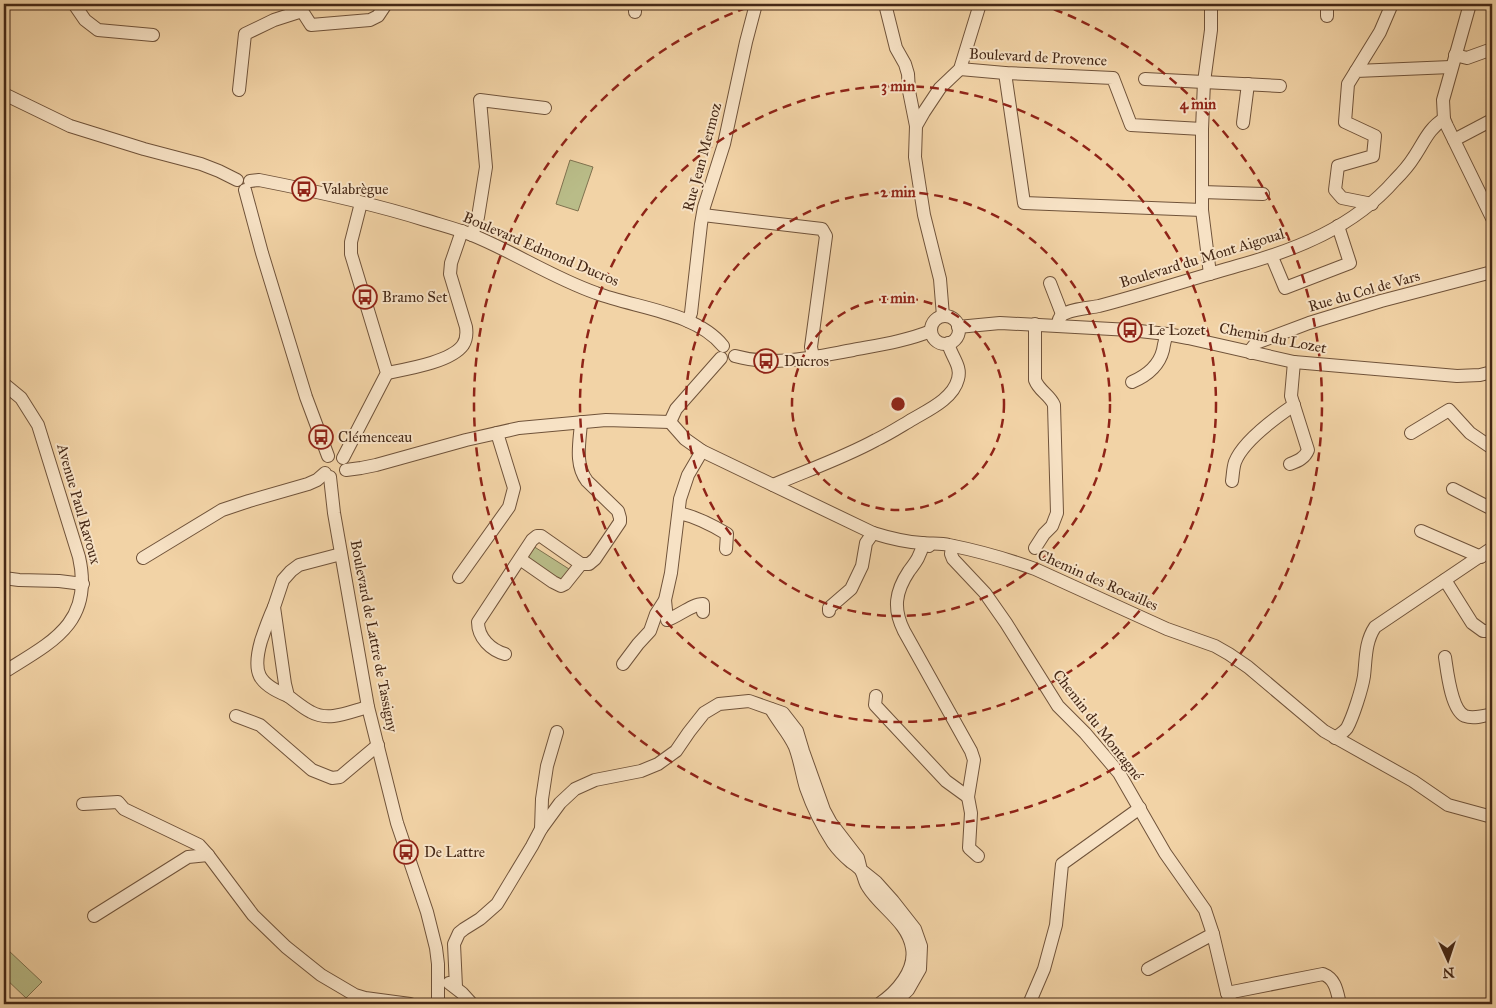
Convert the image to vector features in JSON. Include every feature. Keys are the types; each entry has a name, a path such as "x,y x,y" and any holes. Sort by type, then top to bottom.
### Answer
{"street":[{"path":"74,4 85,20 98,30 153,35"},
{"path":"239,90 244,34 302,8 311,25 370,20 378,16 386,4"},
{"name":"Rue Jean Mermoz","path":"688,321 691,313 706,198 725,138 756,4"},
{"path":"885,4 896,48 907,71 916,126 915,157 924,215 940,280 942,316"},
{"path":"916,126 940,88 960,69 980,4"},
{"path":"1210,274 1202,210 1202,129 1204,82 1211,30 1211,4"},
{"path":"1372,204 1342,198 1336,190 1338,166 1373,156 1375,136 1345,122 1348,84 1380,32 1392,4"},
{"path":"1470,4 1453,61 1442,108 1444,119 1492,218"},
{"path":"1356,71 1453,61 1492,49"},
{"name":"Boulevard de Provence","path":"960,69 1113,78 1131,125 1202,129"},
{"path":"1005,73 1024,203 1202,210"},
{"path":"1145,79 1280,86"},
{"path":"1243,123 1248,84"},
{"name":"Boulevard Edmond Ducros","path":"4,94 70,126 201,164 219,170 244,184 259,180 304,189 407,214 467,233 511,252 565,281 594,293 688,321 714,336 722,352 728,345 733,346 736,351 735,356 766,361 813,357"},
{"path":"387,373 445,359 456,353 464,345 467,336 466,327 450,274 451,263 478,217 486,167 480,100 545,108"},
{"name":"Boulevard du Mont Aigoual","path":"1060,320 1098,306 1272,256 1323,235 1355,217 1372,204 1413,159 1430,129 1444,119"},
{"path":"1454,140 1492,120"},
{"path":"244,184 262,253 306,397 328,456"},
{"path":"1202,192 1263,194"},
{"path":"361,202 351,242 352,254 387,373 345,464 341,476 334,478 327,475 323,464 328,456 336,454 345,464 368,467 466,440 519,428 606,420 670,422 676,409 722,352"},
{"path":"703,215 822,229 826,236 811,347 813,357 901,340 931,330"},
{"path":"1272,256 1285,288 1350,263 1338,226"},
{"name":"Rue du Col de Vars","path":"1251,353 1256,343 1309,323 1381,301 1492,272"},
{"path":"1050,284 1060,320"},
{"path":"1084,326 1092,311 1098,306"},
{"path":"942,316 947,316 954,320 958,327 957,335 948,343 936,341 931,330 934,321 942,316"},
{"name":"Chemin du Lozet","path":"958,327 1000,323 1035,324 1060,320 1084,326 1167,334 1294,362 1457,376 1480,375 1492,372"},
{"path":"1035,324 1035,380 1038,387 1051,398 1054,405 1057,502 1055,520 1035,548"},
{"path":"1132,382 1148,374 1159,360 1167,334"},
{"path":"773,485 876,441 932,408 948,396 958,380 959,373 948,343"},
{"path":"1290,464 1306,455 1308,450 1291,392 1294,362"},
{"name":"Avenue Paul Ravoux","path":"4,384 21,398 38,425 79,557 83,584 78,607 65,629 50,643 4,672"},
{"path":"1232,481 1236,460 1243,448 1267,425 1294,405"},
{"path":"1411,433 1449,410 1470,433 1492,448"},
{"path":"506,654 498,652 482,638 478,630 478,622 532,540 537,536 544,538 581,564 589,564 595,559 620,522 618,511 584,477 578,456 581,422"},
{"name":"Chemin des Rocailles","path":"670,422 685,439 702,451 873,533 894,539 952,546 993,555 1036,569 1166,629 1215,646 1248,667 1324,731 1335,738 1413,781 1448,805 1492,817"},
{"path":"459,577 509,507 514,488 497,433"},
{"path":"623,664 650,632 656,614 665,600 672,573 680,499 688,475 702,451"},
{"path":"143,558 222,510 308,484 327,475"},
{"name":"Boulevard de Lattre de Tassigny","path":"327,475 368,707 399,830 436,948 438,1004"},
{"path":"1453,489 1492,509"},
{"path":"679,513 693,516 727,534 726,549"},
{"path":"1421,531 1481,557"},
{"path":"829,612 829,608 836,600 851,588 862,566 866,543 873,533"},
{"path":"923,544 918,560 906,577 898,594 896,611 904,631 971,751 974,760 968,797 971,813 969,848 978,856"},
{"name":"Chemin du Montagné","path":"923,544 954,559 985,593 1058,706 1119,773 1165,853 1205,910 1230,999"},
{"path":"952,546 950,554 954,559"},
{"path":"1335,738 1346,730 1362,688 1368,644 1375,627 1492,548"},
{"path":"341,554 299,565 283,580 274,607 266,622 256,664 258,674 266,684 288,696 311,713 323,717 334,716 368,707"},
{"path":"520,560 561,586 565,584 581,564"},
{"path":"4,578 83,584"},
{"path":"1445,580 1472,624 1483,631 1492,630"},
{"path":"665,600 667,620 696,604 703,604 703,612"},
{"path":"274,607 288,696"},
{"path":"1445,657 1451,690 1457,709 1465,716 1474,717 1492,714"},
{"path":"876,696 875,705 946,781 968,797"},
{"path":"456,987 454,952 456,939 464,929 480,919 496,904 541,828 560,802 575,789 594,780 641,771 658,764 676,751 704,713 719,704 750,701 770,709 785,729 795,748 808,794 821,824 834,844 849,861 876,882 915,930 921,946 920,969 916,978 893,1004"},
{"path":"236,716 260,725 312,770 332,778 340,777 378,745"},
{"path":"541,828 546,766 557,732"},
{"path":"83,804 118,802 124,809 199,845 208,854 253,914 286,947 321,975 354,995 410,1004"},
{"path":"1029,1004 1044,969 1056,925 1062,864 1140,808"},
{"path":"94,916 188,857 208,854"},
{"path":"861,870 866,885 878,901 903,927 912,945 913,962 909,972 894,992 879,1004"},
{"path":"1148,968 1213,934"},
{"path":"1230,999 1323,974 1330,976 1334,981 1340,1004"},
{"path":"438,978 456,987 472,1004"}],"green space":[{"path":"570,160 593,167 578,211 556,204"},
{"path":"533,546 569,569 561,581 526,557"},
{"path":"8,950 42,982 26,998 4,977 4,955"}],"place":[{"name":"Valabrègue","path":"304,189"},
{"name":"Bramo Set","path":"365,297"},
{"name":"Le Lozet","path":"1130,330"},
{"name":"Ducros","path":"766,361"},
{"name":"Clémenceau","path":"321,437"},
{"name":"De Lattre","path":"406,852"}]}
